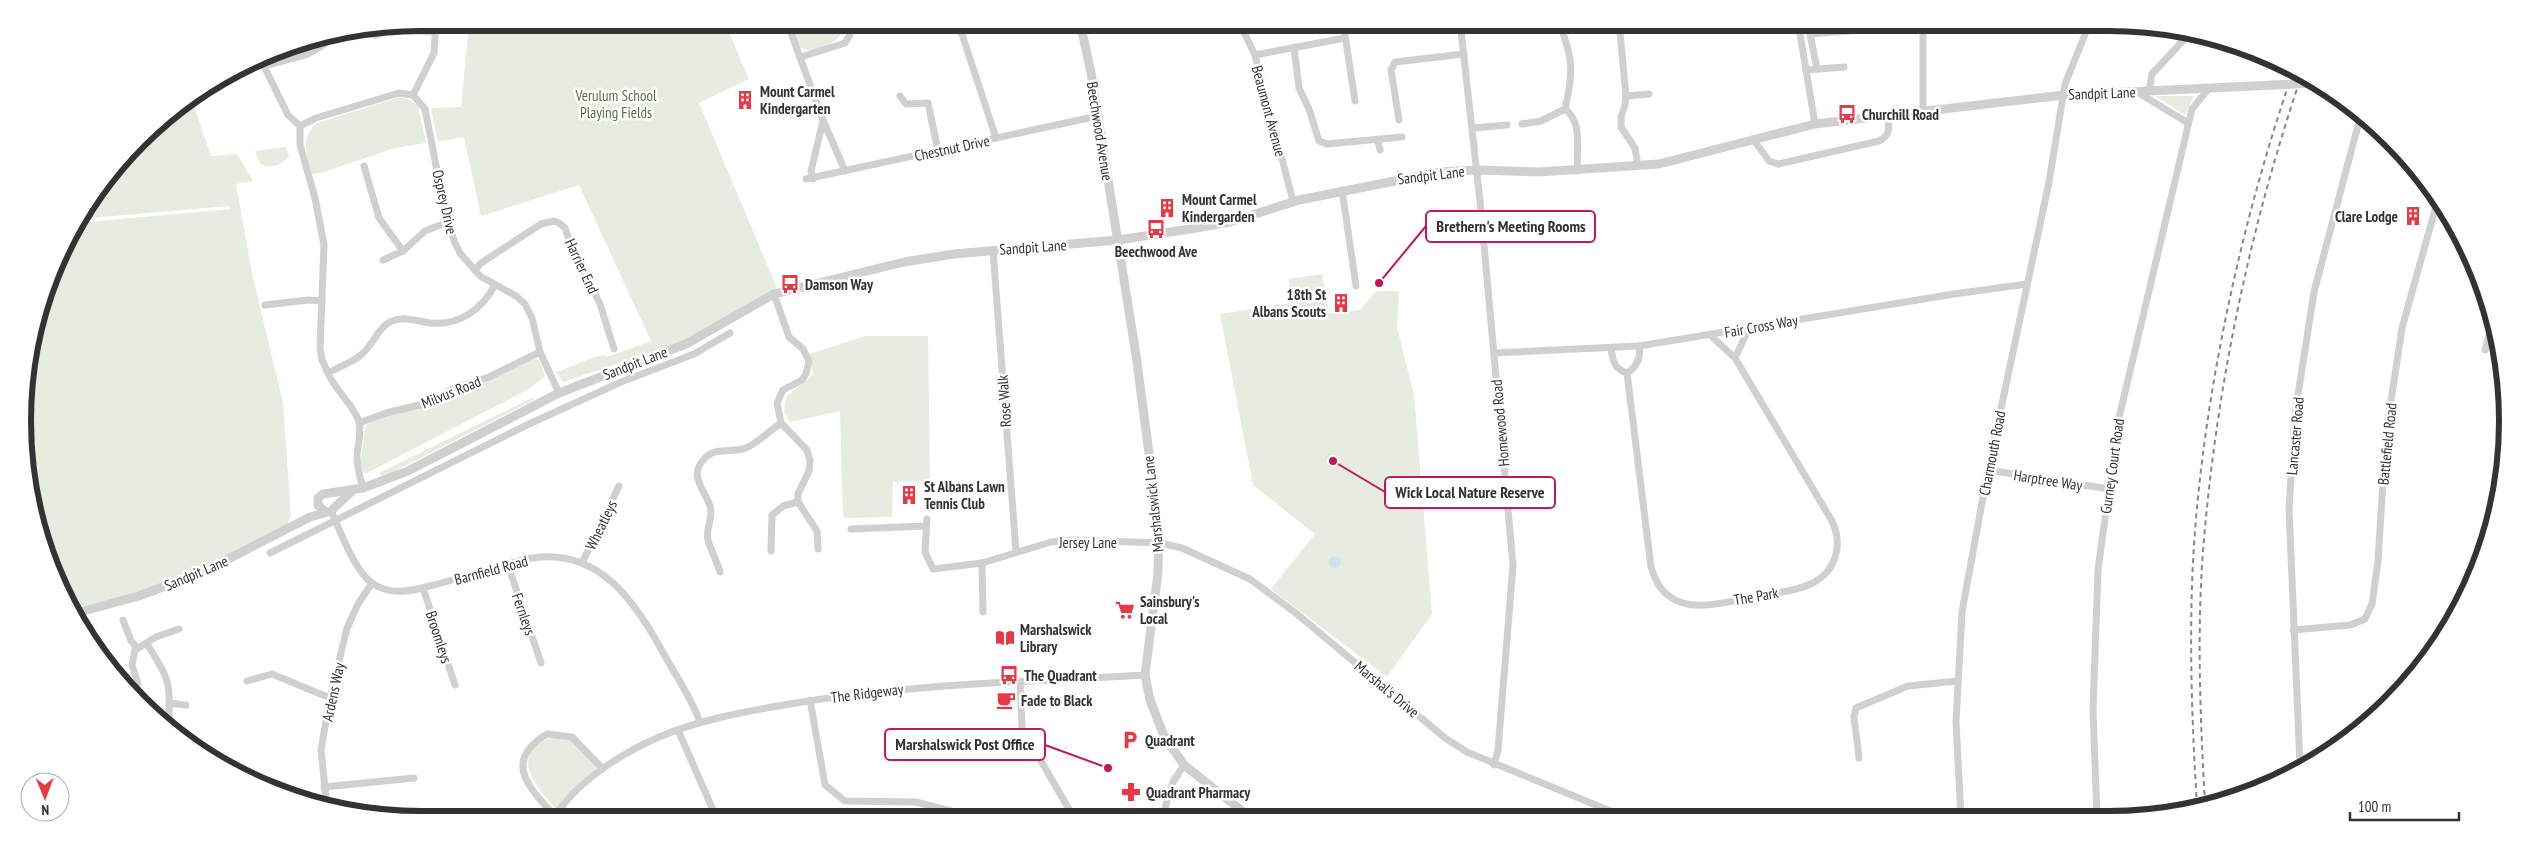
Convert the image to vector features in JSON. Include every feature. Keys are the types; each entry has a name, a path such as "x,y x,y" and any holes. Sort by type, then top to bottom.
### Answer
{"street":[{"path":"300,126 316,118 392,95 413,95 434,53 436,32 418,31"},
{"path":"791,31 823,120 845,171"},
{"path":"801,57 845,43 850,35 849,31"},
{"path":"961,31 996,138"},
{"name":"Beechwood Avenue","path":"1082,31 1098,116 1118,240"},
{"name":"Beaumont Avenue","path":"1243,31 1255,55 1293,202"},
{"path":"1344,31 1355,101"},
{"name":"Homewood Road","path":"1461,31 1473,128 1513,565 1498,750 1494,765"},
{"path":"1562,31 1570,52 1570,87 1565,109"},
{"path":"1620,31 1626,96 1621,118 1622,127 1635,148 1638,166"},
{"path":"1799,31 1816,124"},
{"path":"1800,36 1848,31"},
{"path":"1923,31 1923,110"},
{"name":"Charmouth Road","path":"1961,811 1956,722 1962,612 1988,470 2049,182 2065,84 2086,31"},
{"path":"1810,34 1817,69"},
{"path":"1255,55 1345,38"},
{"path":"2149,91 2152,74 2185,39"},
{"path":"324,44 308,54 264,66 288,115 300,126 300,145 315,198 324,245 320,348 322,360 332,384 348,402 359,423 360,434 357,456 363,488"},
{"path":"1294,47 1299,88 1309,109 1319,141 1327,144 1378,141 1402,137"},
{"path":"1399,120 1391,70 1395,62 1464,54"},
{"path":"1806,70 1844,67"},
{"name":"Sandpit Lane","path":"337,503 352,491 408,471 559,393 695,340 774,294 904,262 993,251 1118,240 1230,222 1293,202 1342,190 1420,175 1477,170 1578,171 1638,166 1686,159 1753,139 1816,124 1923,110 2064,94 2305,84"},
{"name":"Gurney Court Road","path":"2097,811 2093,710 2098,570 2118,422 2188,123 2192,109 2209,88"},
{"path":"2137,92 2188,123"},
{"path":"1626,96 1649,94"},
{"name":"Osprey Drive","path":"413,95 421,102 427,116 448,222 460,253 474,270 495,285 516,296 525,304 532,318 540,352 559,393"},
{"path":"900,96 906,104 928,103 938,151"},
{"path":"1522,124 1541,121 1565,109"},
{"path":"1565,109 1573,115 1577,124 1578,171"},
{"name":"Chestnut Drive","path":"823,120 810,179 1098,116"},
{"path":"1753,139 1769,161 1778,164 1886,138 1890,130 1888,116"},
{"name":"Lancaster Road","path":"2300,761 2289,509 2296,414 2314,292 2359,122"},
{"path":"1473,128 1507,125"},
{"path":"1378,141 1380,150"},
{"path":"364,166 379,218 403,251"},
{"path":"1342,190 1356,286"},
{"name":"Battlefield Road","path":"2293,630 2350,625 2365,619 2372,604 2378,561 2386,434 2402,328 2436,208"},
{"name":"Harrier End","path":"474,270 481,263 541,224 554,221 560,223 565,228 571,246 602,308 614,349"},
{"path":"382,260 403,251 425,231 448,222"},
{"name":"Marshalswick Lane","path":"1118,240 1136,355 1160,543 1145,675 1152,710 1164,736 1184,766 1242,811"},
{"name":"Rose Walk","path":"993,251 1016,551"},
{"name":"Fair Cross Way","path":"1494,353 1611,349 1639,346 1954,294 2027,284"},
{"path":"328,373 361,355 384,326 391,321 404,318 440,323 462,317 484,304 495,285"},
{"path":"774,294 789,337 803,349 809,361 806,374 802,380 787,387 779,396 777,403 781,423 807,450 810,460 809,471 798,494 798,502 817,531 818,549"},
{"path":"265,305 308,300 322,301"},
{"path":"1735,358 1749,328"},
{"name":"Sandpit Lane","path":"270,553 529,424 620,382 694,354 730,333"},
{"name":"The Park","path":"1627,372 1651,567 1657,584 1669,597 1688,604 1710,605 1805,587 1821,579 1829,571 1838,546 1837,532 1735,358 1710,335"},
{"path":"2485,350 2489,336"},
{"path":"1611,349 1613,363 1619,370 1627,372 1634,369 1638,362 1639,346"},
{"name":"Milvus Road","path":"359,423 386,413 427,403 454,388 489,377 540,352"},
{"path":"616,371 620,382"},
{"path":"720,572 708,539 711,512 697,484 698,470 706,457 717,452 744,449 781,423"},
{"name":"Harptree Way","path":"1988,470 2109,489"},
{"name":"Wheatleys","path":"582,563 620,486"},
{"name":"Sandpit Lane","path":"330,493 344,489 352,491"},
{"path":"310,518 318,505 320,495 330,493 335,497 337,503 328,512"},
{"path":"771,551 772,515 783,506 798,502"},
{"path":"318,505 336,520 360,570 372,583"},
{"name":"Sandpit Lane","path":"80,611 109,606 186,579 310,518 328,512"},
{"name":"Jersey Lane","path":"851,528 926,522 926,557 933,569 982,563 1016,551 1051,542 1071,540 1160,543"},
{"name":"Marshal's Drive","path":"1160,543 1182,548 1250,580 1297,614 1445,738 1467,752 1494,765 1610,811"},
{"name":"Barnfield Road","path":"372,583 386,590 399,592 423,588 532,558 549,557 582,563 606,576 626,593 640,612 700,722"},
{"path":"982,563 983,612"},
{"name":"Fernleys","path":"508,565 541,663"},
{"name":"Ardens Way","path":"326,798 322,750 330,698 347,628 358,604 372,583"},
{"name":"Broomleys","path":"423,588 455,685"},
{"path":"123,620 131,641 137,648"},
{"path":"138,684 132,657 137,648 147,644 156,637 179,629"},
{"path":"147,644 166,678 169,703 166,716"},
{"path":"247,681 272,674 330,698"},
{"name":"The Ridgeway","path":"560,811 579,789 603,769 630,751 700,722 810,700 919,687 1145,675"},
{"path":"1020,681 1022,728 1070,811"},
{"path":"1859,758 1854,717 1856,708 1908,686 1958,681"},
{"path":"810,700 825,785 839,797 845,801 916,802 942,811"},
{"path":"169,703 186,705"},
{"path":"678,730 713,811"},
{"name":"The Ridgeway","path":"548,811 524,779 524,758 532,744 547,734 572,736 603,769"},
{"path":"1164,811 1173,782 1184,766"},
{"path":"324,787 414,778"}],"green space":[{"name":"Verulum School Playing Fields","path":"468,31 728,31 749,79 699,103 777,288 691,339 563,382 556,372 593,358 606,355 607,357 651,341 579,185 481,216 464,137 438,142 431,108 461,107"},
{"path":"794,31 842,31 833,42 822,47 810,51 799,47"},
{"path":"2155,96 2194,96 2185,115"},
{"path":"397,98 405,98 418,106 426,143 395,148 324,172 312,174 306,140 311,129 317,123"},
{"path":"194,105 211,156 237,154 253,181 236,184 252,273 283,403 291,516 285,529 182,577 128,596 78,606 61,570 45,522 39,497 32,446 32,396 39,345 52,296 61,272 85,222 231,209 229,206 88,218 112,184 145,145"},
{"path":"286,147 289,157 282,163 272,166 260,164 255,151"},
{"path":"1322,274 1329,313 1360,310 1376,291 1399,291 1397,327 1414,395 1432,614 1387,677 1271,589 1315,534 1253,485 1220,314 1292,303 1289,279"},
{"path":"865,336 928,336 930,481 893,482 892,517 843,518 840,411 790,422 784,411 786,397 813,375 810,354"},
{"path":"535,359 540,361 545,377 527,390 365,474 360,465 366,425 382,417 433,404 456,390"},
{"path":"532,398 534,400 383,477 379,473"},
{"path":"552,737 572,739 598,767 556,809 534,781 528,762 531,753 538,744"}],"water":[{"path":"1335,556 1341,562 1335,568 1329,562"}],"railway":[{"path":"2197,800 2191,622 2193,561 2205,438 2215,375 2241,249 2257,187 2292,77"},
{"path":"2205,798 2200,701 2200,597 2211,470 2219,413 2240,298 2268,185 2300,81"}],"place":[{"name":"Mount Carmel Kindergarten","path":"745,100"},
{"name":"Churchill Road","path":"1847,114"},
{"name":"Mount Carmel Kindergarden","path":"1167,208"},
{"name":"Clare Lodge","path":"2413,216"},
{"name":"Beechwood Ave","path":"1156,229"},
{"name":"Brethern's Meeting Rooms","path":"1379,283"},
{"name":"Damson Way","path":"790,284"},
{"name":"18th St Albans Scouts","path":"1341,303"},
{"name":"Wick Local Nature Reserve","path":"1333,461"},
{"name":"St Albans Lawn Tennis Club","path":"909,495"},
{"name":"Sainsbury's Local","path":"1125,610"},
{"name":"Marshalswick Library","path":"1005,638"},
{"name":"The Quadrant","path":"1009,675"},
{"name":"Fade to Black","path":"1006,700"},
{"name":"Quadrant","path":"1130,740"},
{"name":"Marshalswick Post Office","path":"1108,768"},
{"name":"Quadrant Pharmacy","path":"1131,792"}]}
